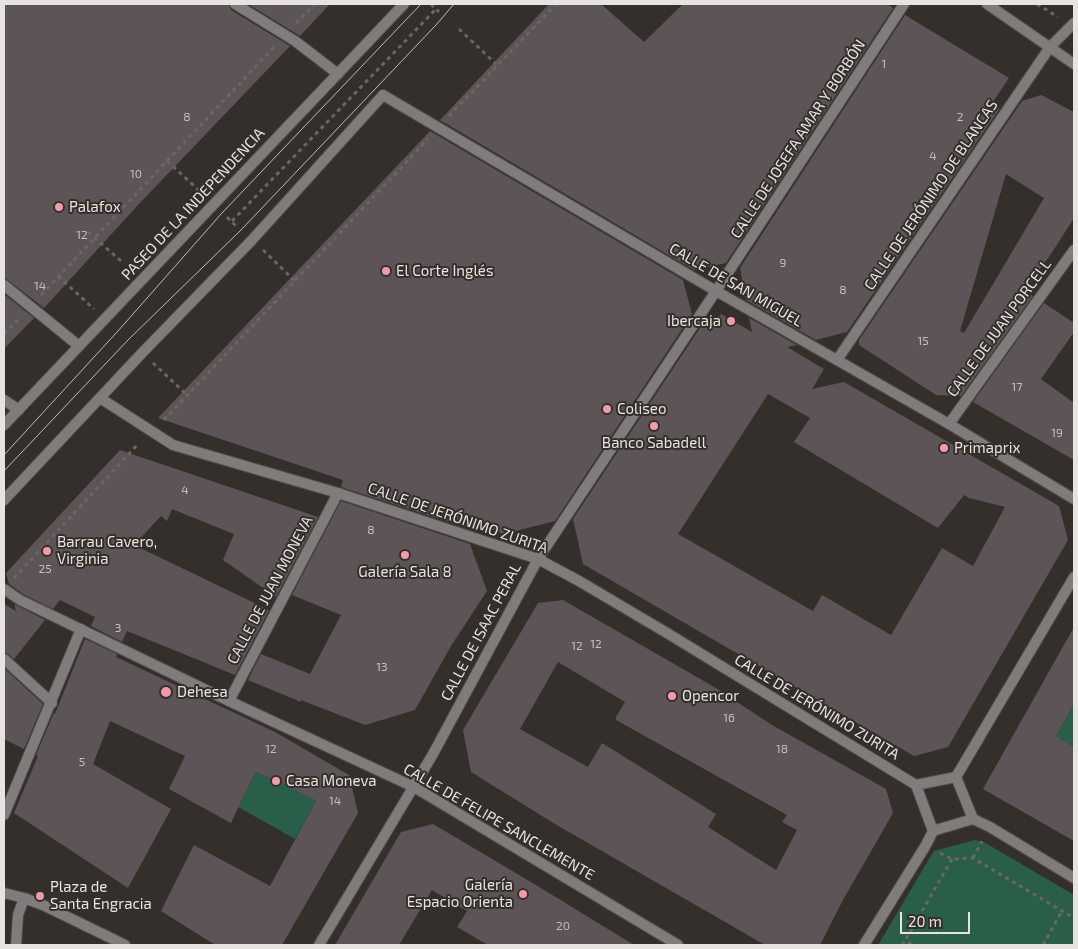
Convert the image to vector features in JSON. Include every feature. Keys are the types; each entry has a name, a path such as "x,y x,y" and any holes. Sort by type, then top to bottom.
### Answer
{"street":[{"path":"235,4 295,41 338,74"},
{"name":"PASEO DE LA INDEPENDENCIA","path":"4,425 404,4"},
{"name":"CALLE DE JOSEFA AMAR Y BORBÓN","path":"716,292 904,4"},
{"path":"987,4 1074,64"},
{"name":"CALLE DE JERÓNIMO DE BLANCAS","path":"836,360 1050,47 1074,23"},
{"name":"CALLE DE SAN MIGUEL","path":"100,398 252,240 384,95 716,292 948,424 1074,499"},
{"name":"CALLE DE JUAN PORCELL","path":"948,424 1074,250"},
{"path":"4,285 79,346"},
{"name":"CALLE DE ISAAC PERAL","path":"319,945 414,787 538,559 716,292"},
{"path":"4,500 100,398"},
{"name":"CALLE DE JERÓNIMO ZURITA","path":"100,398 173,445 338,493 538,559 668,633 916,785"},
{"path":"4,400 19,410"},
{"name":"CALLE DE JUAN MONEVA","path":"228,701 338,493"},
{"path":"933,831 916,785 956,777 1074,577"},
{"name":"CALLE DE FELIPE SANCLEMENTE","path":"4,589 20,600 228,701 414,787 678,945"},
{"path":"4,815 52,703 81,629"},
{"path":"4,659 52,703"},
{"path":"956,777 973,819"},
{"path":"864,945 933,831 973,819 990,827 1074,878"},
{"path":"4,893 24,898 67,916 125,945"},
{"path":"16,943 18,915 24,898"}],"path":[{"path":"298,22 315,4"},
{"path":"431,4 439,12"},
{"path":"447,118 556,4"},
{"path":"232,222 436,9"},
{"path":"458,29 497,65"},
{"path":"37,299 277,45"},
{"path":"164,420 429,139"},
{"path":"167,161 208,200"},
{"path":"227,217 236,226"},
{"path":"88,232 121,260"},
{"path":"261,249 295,281"},
{"path":"58,276 100,314"},
{"path":"4,334 24,314"},
{"path":"147,358 187,395"},
{"path":"14,579 129,453"},
{"path":"902,945 952,859 973,858 1074,918"},
{"path":"1043,945 1062,911"},
{"path":"906,939 911,945"}],"green space":[{"path":"1074,704 1074,747 1056,736"},
{"path":"255,772 278,781 316,801 295,839 238,807"},
{"path":"975,840 984,842 1074,895 1074,945 878,945 934,851"}],"building":[{"path":"4,4 228,4 231,10 290,46 138,205 44,308 4,278"},
{"path":"248,4 330,4 300,36"},
{"path":"549,4 601,4 644,42 683,4 887,4 893,8 726,263 694,270 440,120"},
{"path":"905,15 1009,78 986,112 1000,108 847,332 816,340 746,300 740,268"},
{"path":"1041,95 1074,112 1074,218 1051,254 1024,290 1033,296 961,396 936,395 859,345 859,340 1022,101","holes":["1006,174 1044,198 964,333 960,331"]},
{"path":"430,131 683,280 692,314 555,521 504,534 461,520 464,527 341,487 343,480 158,418"},
{"path":"4,294 34,318 4,349"},
{"path":"1044,303 1074,323 1074,332 1041,379 1074,403 1074,460 973,402"},
{"path":"721,314 752,332 749,318 797,345 787,347 824,369 812,389 844,382 1059,506 1068,540 948,747 914,756 583,564 573,519 704,322 712,327","holes":["768,394 810,418 794,442 938,528 964,495 1005,507 973,566 942,548 891,635 822,595 813,611 678,534"]},
{"path":"120,450 318,517 276,597 223,560 234,534 172,509 167,521 161,516 134,545 269,610 235,675 127,631 122,642 91,626 95,617 60,600 53,609 23,594 9,584 6,573"},
{"path":"341,501 470,544 487,591 451,646 415,710 365,725 301,700 301,702 248,680 261,654 310,674 341,615 292,595"},
{"path":"563,600 716,688 772,725 886,789 893,813 843,900 820,945 765,945 555,824 471,772 463,730 538,603","holes":["558,662 625,702 616,720 787,815 782,822 797,830 776,870 708,827 716,814 602,743 588,767 520,729"]},
{"path":"4,604 16,611 14,604 45,620 14,659 4,652"},
{"path":"1074,627 1074,704 1056,736 1074,747 1074,841 983,789"},
{"path":"85,639 117,654 116,657 275,732 349,775 358,813 282,945 215,945 161,911 194,845 270,886 316,801 278,781 255,772 231,823 169,789 185,756 110,721 93,764 171,809 128,888 14,813 38,756 36,755 55,714"},
{"path":"4,668 43,704 24,749 4,739"},
{"path":"433,824 634,945 488,945 457,927 467,911 432,890 399,945 335,945 401,832"}],"tram line":[{"path":"4,455 118,331 222,213 421,4"},
{"path":"4,471 128,340 241,230 454,4"}],"place":[{"name":"Palafox","path":"59,207"},
{"name":"El Corte Inglés","path":"386,271"},
{"name":"Ibercaja","path":"731,321"},
{"name":"Coliseo","path":"607,409"},
{"name":"Banco Sabadell","path":"654,426"},
{"name":"Primaprix","path":"944,448"},
{"name":"Barrau Cavero, Virginia","path":"47,551"},
{"name":"Galería Sala 8","path":"405,555"},
{"name":"Dehesa","path":"166,692"},
{"name":"Opencor","path":"672,696"},
{"name":"Casa Moneva","path":"276,781"},
{"name":"Galería Espacio Orienta","path":"523,894"},
{"name":"Plaza de Santa Engracia","path":"40,896"}]}
